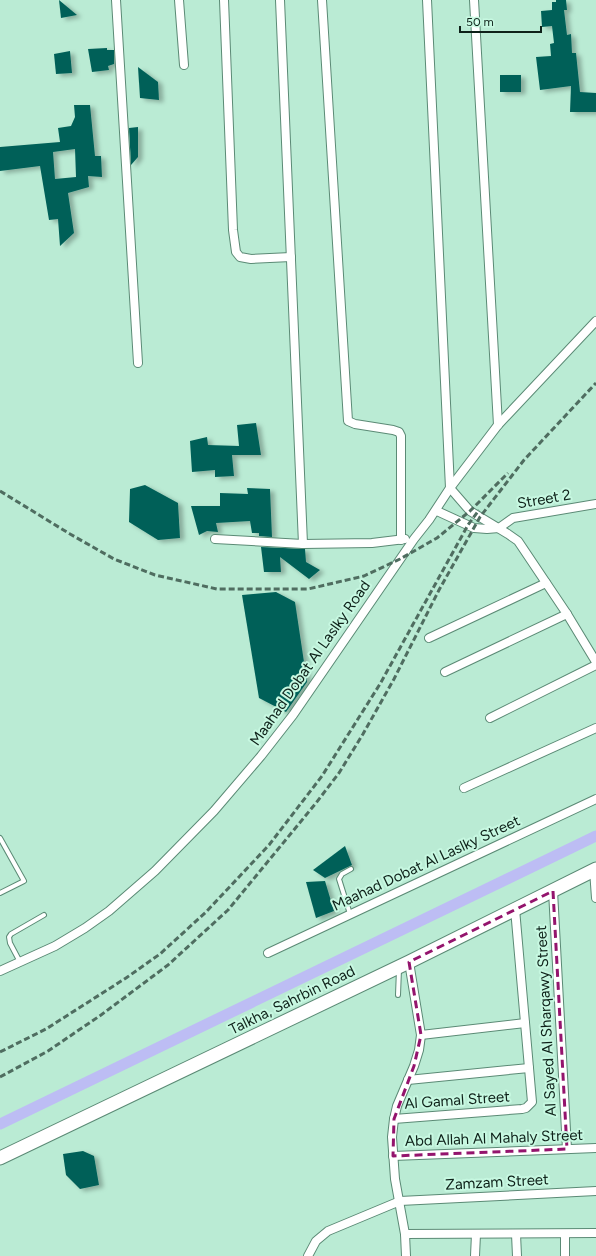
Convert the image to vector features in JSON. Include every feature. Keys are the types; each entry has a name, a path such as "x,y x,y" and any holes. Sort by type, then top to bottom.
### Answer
{"main road":[{"name":"Talkha, Sahrbin Road","path":"0,1158 404,964 595,870"}],"street":[{"path":"116,0 138,363"},
{"path":"179,0 184,65"},
{"path":"224,0 233,230 236,252 240,258 251,260 291,257"},
{"path":"280,0 303,544"},
{"path":"322,0 348,421 355,424 393,430 398,432 401,436 401,540"},
{"path":"427,0 451,490 467,508 518,541 568,614 596,664 490,718"},
{"path":"474,0 498,426"},
{"name":"Maahad Dobat Al Laslky Road","path":"0,971 55,946 85,928 109,911 156,871 214,811 261,756 293,715 414,539 438,511 451,490 498,426 596,321"},
{"name":"Street 2","path":"499,528 514,518 596,504"},
{"path":"438,511 474,528 499,528"},
{"path":"215,539 303,544 372,543 414,539"},
{"path":"429,638 546,583"},
{"path":"444,672 568,614"},
{"path":"464,788 596,728"},
{"name":"Maahad Dobat Al Laslky Street","path":"268,953 596,799"},
{"path":"595,870 596,898"},
{"name":"Al Sayed Al Sharqawy Street","path":"553,891 567,1149"},
{"path":"408,1080 529,1068 515,909"},
{"path":"404,964 421,1035 419,1050 397,1106 392,1137 393,1156 405,1234 406,1256"},
{"path":"421,1035 525,1023"},
{"name":"Al Gamal Street","path":"394,1119 522,1109 530,1105 532,1102 529,1068"},
{"name":"Abd Allah Al Mahaly Street","path":"393,1156 596,1148"},
{"name":"Zamzam Street","path":"308,1256 316,1241 328,1231 400,1201 596,1191"},
{"path":"405,1234 596,1233"},
{"path":"476,1234 476,1256"},
{"path":"516,1234 517,1256"},
{"path":"565,1234 565,1256"}],"lane":[{"path":"0,838 24,880 0,893"},
{"path":"350,915 339,879 342,874 351,869"},
{"path":"20,962 10,943 9,937 11,934 44,915"},
{"path":"398,995 404,964"}],"highlighted area":[{"path":"553,891 567,1149 393,1156 394,1119 414,1066 421,1035 409,962"}],"building":[{"path":"59,0 77,15 61,18"},
{"path":"556,0 566,0 567,10 564,10 567,35 571,34 572,53 576,53 580,92 596,93 596,112 570,112 571,86 540,90 536,57 551,56 550,44 554,43 552,26 542,27 541,11 552,10 552,2 556,2"},
{"path":"107,48 107,50 114,50 114,64 108,66 109,70 92,72 88,49"},
{"path":"70,51 72,73 56,74 54,54"},
{"path":"138,67 158,82 159,100 140,98"},
{"path":"500,75 521,75 521,92 500,92"},
{"path":"74,105 90,105 95,156 101,156 102,177 88,176 89,187 68,193 74,233 60,246 58,219 49,220 40,166 0,171 0,147 60,142 58,128 71,126 75,117","holes":["75,149 76,177 55,179 53,152"]},
{"path":"138,127 138,157 131,165 129,128"},
{"path":"256,423 261,455 232,455 234,476 215,477 215,470 192,472 190,441 207,437 208,445 239,446 237,425"},
{"path":"145,485 178,503 180,538 158,540 129,522 130,489"},
{"path":"247,488 270,489 272,537 259,536 259,533 252,533 250,521 216,523 218,532 207,531 199,535 191,506 220,506 220,493 248,494"},
{"path":"261,547 305,549 306,562 320,570 309,579 280,557 281,572 264,572"},
{"path":"276,592 295,602 307,682 286,712 259,698 242,595"},
{"path":"345,846 352,865 325,878 313,870"},
{"path":"325,881 334,911 316,918 306,882"},
{"path":"83,1151 94,1156 99,1185 80,1189 66,1175 63,1154"}],"waterway":[{"path":"0,1124 596,836"}],"railway":[{"path":"0,1077 48,1051 101,1015 168,965 228,910 339,773 394,679 439,590 480,517 524,460 596,383"},
{"path":"0,491 114,559 155,575 217,589 308,589 364,576 400,559 437,538 470,511 508,473"},
{"path":"0,1052 46,1029 126,978 160,954 206,912 269,845 322,776 380,684 468,525 479,510"}]}
